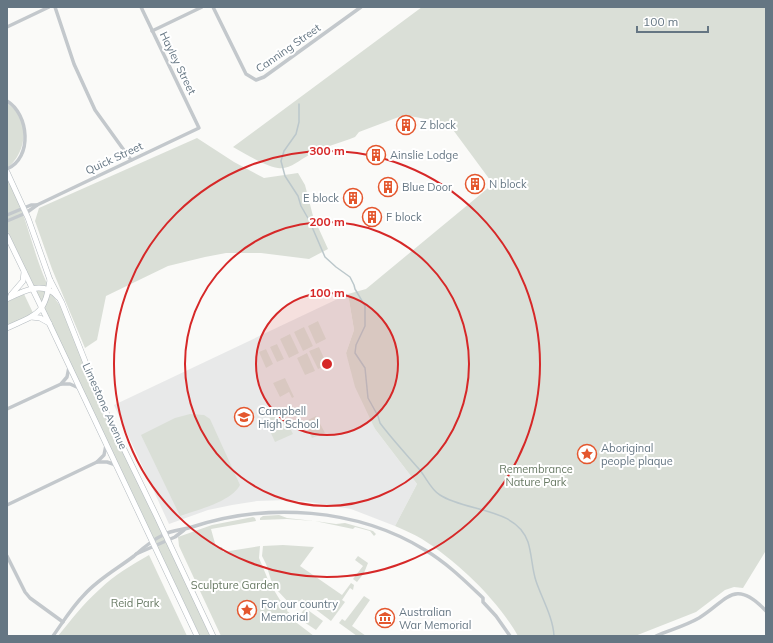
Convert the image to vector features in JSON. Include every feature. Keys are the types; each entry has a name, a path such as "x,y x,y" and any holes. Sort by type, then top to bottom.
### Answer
{"main road":[{"name":"Limestone Avenue","path":"7,172 25,210 50,280 62,303 102,404 213,636"},
{"name":"Limestone Avenue","path":"7,236 197,636"},
{"path":"7,299 19,288 23,281 24,270"},
{"path":"7,328 37,313 42,308 49,290 50,280"},
{"path":"7,299 33,288 42,288 55,294 62,303"},
{"path":"30,317 40,318 49,323"}],"street":[{"path":"8,26 49,7"},
{"path":"55,7 74,64 95,110 132,160"},
{"name":"Hayley Street","path":"141,7 199,128"},
{"path":"152,31 202,7"},
{"name":"Canning Street","path":"213,7 246,74 256,80 264,77 361,7"},
{"path":"7,101 17,110 23,119 25,142 15,164 7,168"},
{"name":"Quick Street","path":"25,210 199,128"},
{"path":"7,215 25,210"},
{"path":"7,221 25,210"},
{"path":"7,409 61,384 67,377 69,366"},
{"path":"61,384 70,384 79,388"},
{"path":"7,505 97,462 104,455 106,445"},
{"path":"97,462 107,462 116,465"},
{"path":"53,636 84,595 105,576 152,541 165,534 185,530 228,517 276,512 326,516 348,520 398,535 438,558 466,582 483,598 483,602 496,616 510,636"},
{"path":"135,555 168,540 185,530"},
{"path":"7,556 25,592 30,598 63,622"},
{"path":"656,636 706,614 725,598 732,595 741,594 749,596 766,611"}],"shaded area":[{"name":"Campbell High School","path":"348,294 354,330 346,353 375,429 417,484 395,526 351,509 287,500 257,501 232,505 208,510 169,524 114,405"}],"green space":[{"name":"Remembrance Nature Park","path":"422,7 766,7 766,553 765,552 743,588 734,587 725,590 696,612 635,636 518,636 499,608 463,570 436,548 422,539 395,526 417,484 375,429 355,387 346,353 354,330 348,294 366,289 493,184 448,123 404,115 359,132 355,137 320,150 286,168 278,168 267,165 233,147"},
{"path":"7,103 19,114 24,132 20,152 13,163 8,167"},
{"path":"197,138 234,162 264,178 298,173 305,185 313,216 328,249 309,259 261,253 226,253 168,266 106,296 97,340 85,348 52,269 35,221 39,208"},
{"path":"7,177 21,209 44,276 54,297 61,307 210,636 200,636 7,230"},
{"path":"24,294 34,315 7,328 7,302"},
{"path":"318,321 326,339 316,344 308,326"},
{"path":"304,327 313,346 303,351 294,332"},
{"path":"290,334 299,353 289,358 280,339"},
{"path":"277,344 284,359 277,362 270,347"},
{"path":"319,347 327,365 318,369 309,351"},
{"path":"266,349 273,364 266,368 259,352"},
{"path":"307,353 315,371 305,375 297,358"},
{"path":"285,378 294,397 292,398 289,392 280,397 273,383"},
{"path":"282,412 293,434 275,442 265,420"},
{"path":"190,414 204,415 210,419 240,485 236,491 222,501 180,516 141,435 175,418"},
{"path":"316,416 325,433 312,438 304,422"},
{"path":"279,515 287,518 314,521 287,519 260,520 263,516"},
{"name":"Sculpture Garden","path":"253,517 256,521 211,529 216,547 222,547 223,552 260,546 259,558 269,582 280,600 288,608 287,611 291,614 289,617 314,636 221,636 179,546 178,537 212,525"},
{"path":"315,521 336,524 345,523 373,531 376,534 374,536 370,531 355,527 353,529"},
{"path":"283,545 314,547 300,566 342,595 351,583 354,585 353,590 350,588 342,600 345,602 331,621 302,599 299,602 295,600 291,605 277,590 271,580 262,556 263,546"},
{"name":"Reid Park","path":"149,555 187,636 58,636 83,606 105,584 123,570"},
{"path":"358,556 368,563 364,573 357,582 353,579 363,566 355,560"},
{"path":"364,596 370,600 352,626 366,636 357,636 339,623 342,619 345,621"},
{"path":"305,608 323,621 316,630 298,618"}],"waterway":[{"path":"299,104 299,122 296,134 284,151 281,161 285,176 298,196 301,206 309,220 325,257 350,277 365,306 365,326 356,345 355,353 365,368 368,398 378,416 380,423 437,493 463,505 502,516 513,522 522,531 528,542 538,588 549,615 554,636"}],"place":[{"name":"Z block","path":"406,125"},
{"name":"Ainslie Lodge","path":"376,155"},
{"name":"N block","path":"475,184"},
{"name":"Blue Door","path":"388,187"},
{"name":"E block","path":"353,198"},
{"name":"F block","path":"372,217"},
{"name":"Campbell High School","path":"244,417"},
{"name":"Aboriginal people plaque","path":"587,454"},
{"name":"For our country Memorial","path":"247,610"},
{"name":"Australian War Memorial","path":"385,618"}]}
